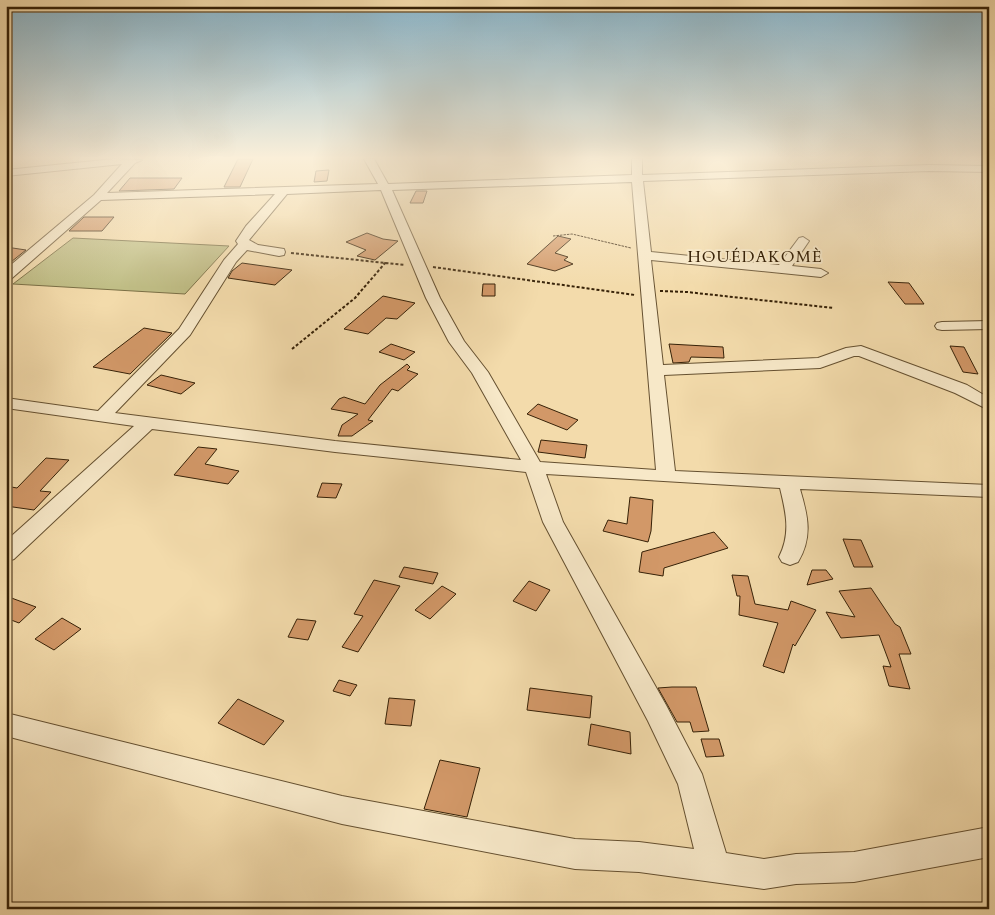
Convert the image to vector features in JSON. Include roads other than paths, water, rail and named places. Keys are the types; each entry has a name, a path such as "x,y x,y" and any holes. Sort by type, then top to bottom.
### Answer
{"street":[{"path":"6,276 93,202"},
{"path":"101,416 185,332 231,260 244,245 242,242 250,229 274,202"},
{"path":"392,202 434,298 457,342 480,372 534,467 557,529 657,713 692,783 714,867"},
{"path":"639,202 666,476"},
{"path":"783,269 802,241"},
{"path":"244,245 280,252"},
{"path":"645,255 821,273"},
{"path":"942,326 989,325"},
{"path":"657,370 820,363 852,351 861,351 961,389 989,405"},
{"path":"6,403 216,432 534,467 666,476 989,491"},
{"path":"6,554 149,422"},
{"path":"788,482 798,524 798,544 790,557"},
{"path":"6,724 342,810 575,854 639,857 764,874 796,869 854,867 989,842"}],"district":[{"name":"HOUÉDAKOMÈ","path":"755,256"}]}
